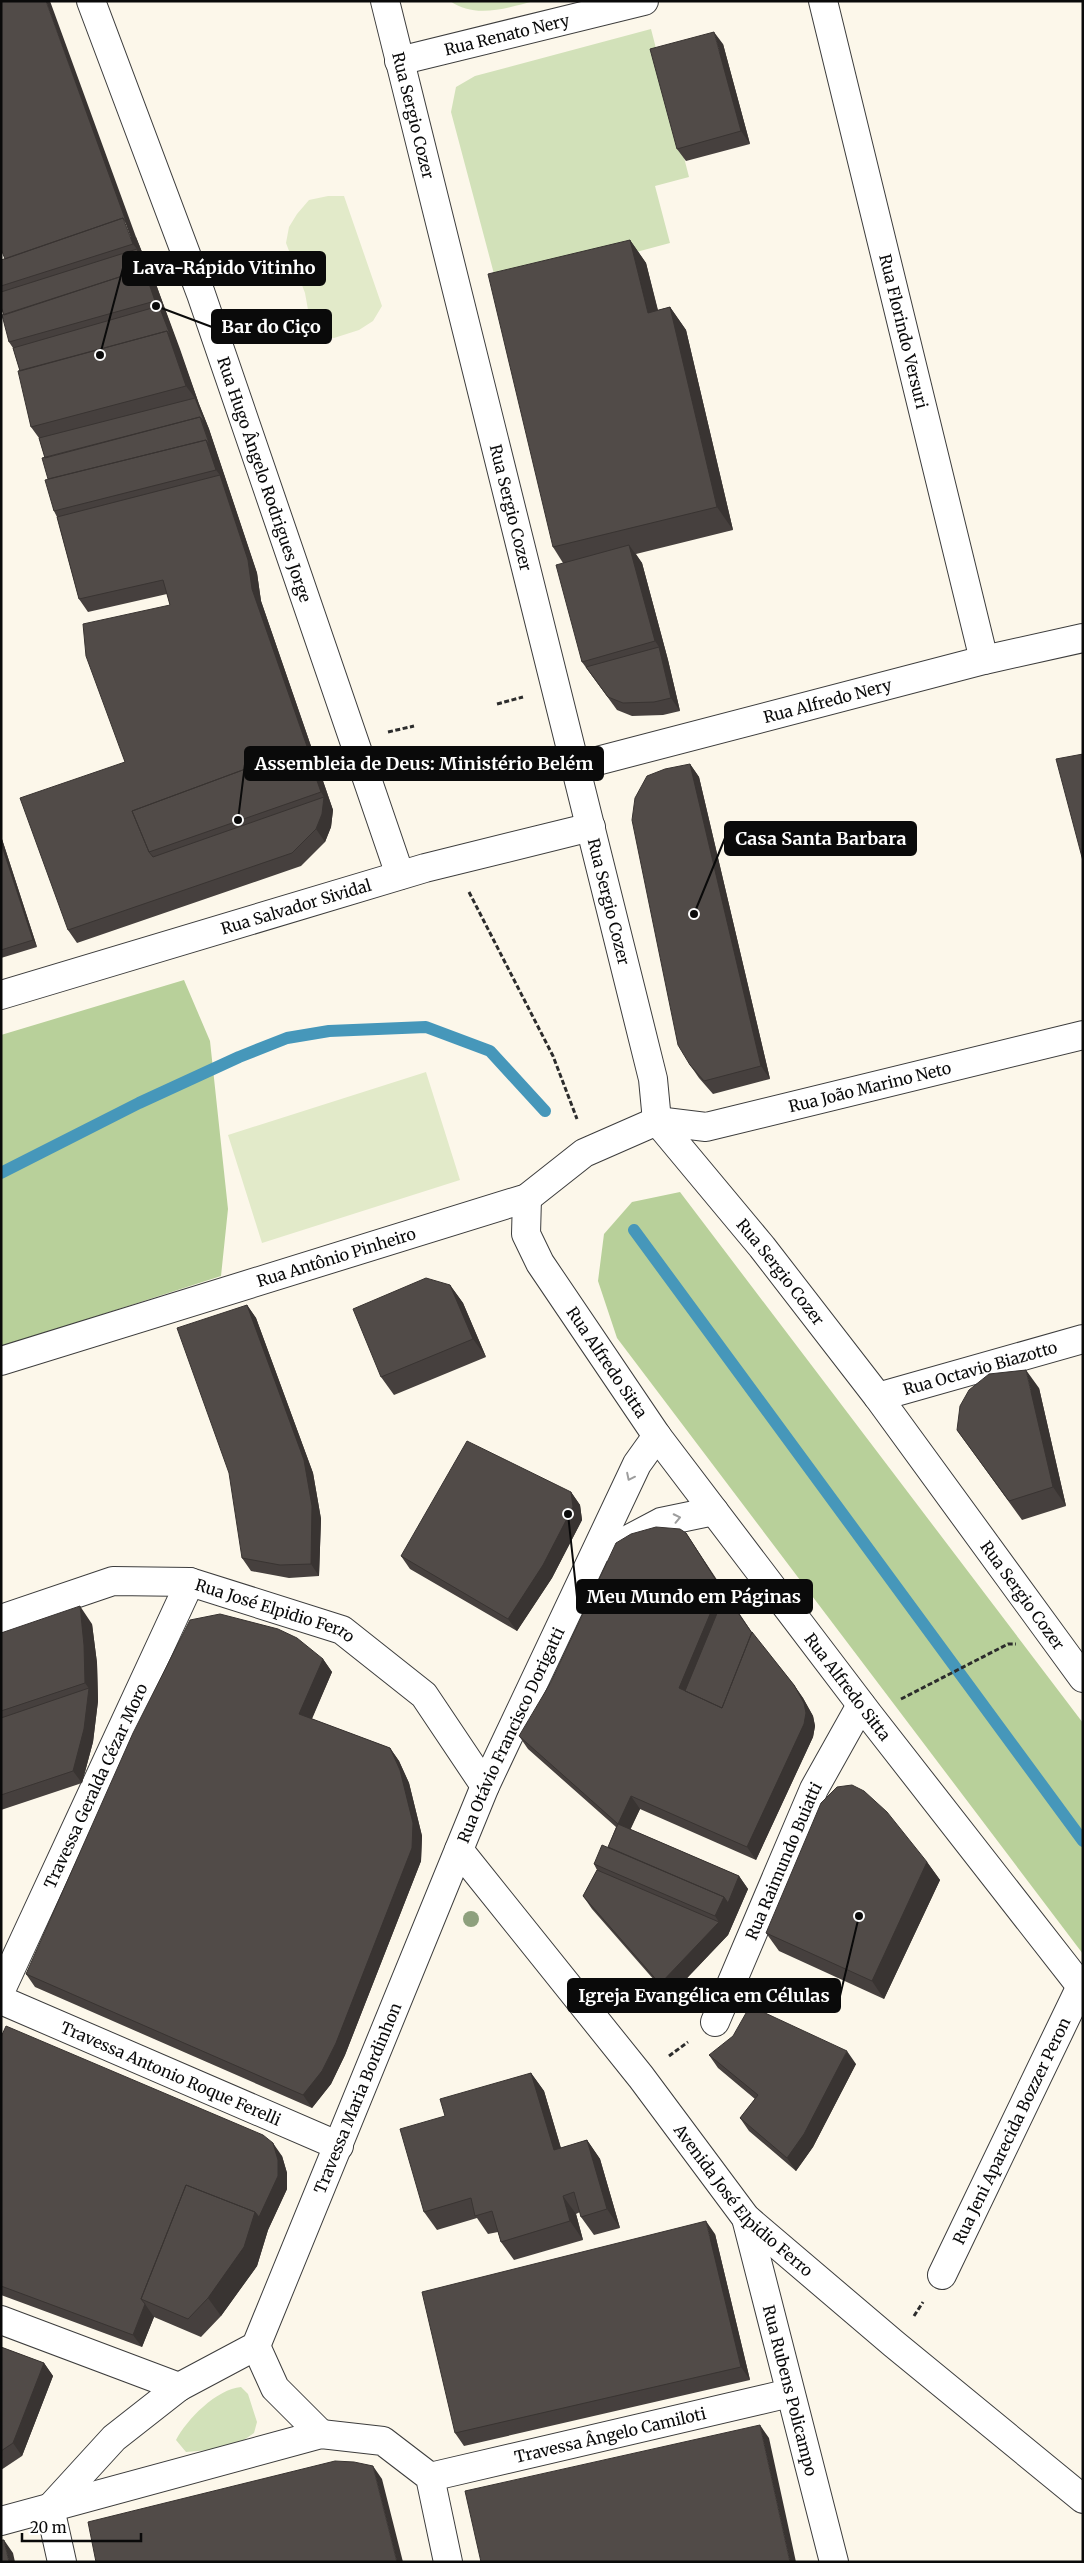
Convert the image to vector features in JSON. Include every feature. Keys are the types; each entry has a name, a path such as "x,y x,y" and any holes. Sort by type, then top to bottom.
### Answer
{"street":[{"name":"Rua Hugo Ângelo Rodrigues Jorge","path":"91,1 201,294 400,876"},
{"name":"Rua Sergio Cozer","path":"385,1 653,1079 657,1121 762,1247 878,1397 1083,1678"},
{"name":"Rua Renato Nery","path":"400,61 644,1"},
{"name":"Rua Florindo Versuri","path":"824,1 984,660"},
{"name":"Rua Alfredo Nery","path":"574,767 984,660 1083,638"},
{"name":"Rua Salvador Sividal","path":"1,995 451,861 591,827"},
{"name":"Rua João Marino Neto","path":"657,1121 706,1127 1083,1035"},
{"name":"Rua Antônio Pinheiro","path":"1,1361 526,1198 562,1168 590,1150 657,1121"},
{"name":"Rua Alfredo Sitta","path":"526,1198 526,1234 540,1263 657,1436 865,1710 1082,1988"},
{"name":"Rua Octavio Biazotto","path":"878,1397 1083,1339"},
{"name":"Rua Otávio Francisco Dorigatti","path":"459,1850 485,1786 588,1565 637,1464 657,1436"},
{"name":"Rua Otávio Francisco Dorigatti","path":"588,1565 616,1544 661,1522 714,1510"},
{"name":"Rua José Elpidio Ferro","path":"1,1619 113,1581 190,1582 342,1630 424,1695 485,1786"},
{"name":"Travessa Geralda Cézar Moro","path":"1,1990 190,1582"},
{"name":"Rua Raimundo Buiatti","path":"715,2022 814,1789 865,1710"},
{"name":"Avenida José Elpidio Ferro","path":"459,1850 641,2076 746,2218 894,2344 1083,2499"},
{"name":"Travessa Maria Bordinhon","path":"256,2346 340,2146 459,1850"},
{"name":"Rua Jeni Aparecida Bozzer Peron","path":"942,2275 1082,1988"},
{"name":"Travessa Antonio Roque Ferelli","path":"1,2000 340,2146"},
{"name":"Rua Rubens Policampo","path":"746,2218 834,2562"},
{"path":"1,2320 179,2387"},
{"path":"50,2508 114,2438 179,2387 256,2346 275,2388 320,2434"},
{"name":"Travessa Ângelo Camiloti","path":"430,2477 790,2393"},
{"path":"1,2521 320,2434 383,2441 430,2477 448,2562"},
{"path":"50,2508 62,2562"}],"path":[{"path":"451,861 489,929 554,1056 590,1150"},
{"path":"865,1710 1008,1644"},
{"path":"641,2076 715,2022"},
{"path":"894,2344 942,2275"}],"green space":[{"path":"450,1 534,1 502,9 480,11 470,10"},
{"path":"651,29 689,177 655,186 670,243 498,289 451,112 456,87 475,76"},
{"path":"328,196 344,196 382,306 373,321 359,330 334,338 320,335 311,326 305,293 286,243 289,227 309,200"},
{"path":"184,980 210,1041 228,1209 221,1276 1,1347 1,1035"},
{"path":"426,1072 460,1180 262,1243 228,1135"},
{"path":"680,1192 1083,1723 1083,1954 617,1338 598,1281 604,1234 632,1202"},
{"path":"241,2387 248,2394 257,2422 254,2433 232,2448 186,2452 176,2440 187,2423 204,2406 222,2393"}],"building":[{"path":"1,1 46,1 127,224 123,218 5,259 1,249"},
{"path":"714,32 741,131 677,149 650,49"},
{"path":"123,218 133,244 1,286 1,260"},
{"path":"630,240 648,313 670,307 717,507 553,547 488,274"},
{"path":"137,249 148,275 144,269 4,315 1,307 1,292"},
{"path":"144,269 155,301 9,342 2,315"},
{"path":"159,306 171,337 167,331 20,371 13,348"},
{"path":"167,331 186,386 31,427 18,371"},
{"path":"195,398 205,423 200,417 45,458 39,438"},
{"path":"200,417 210,446 206,440 48,479 42,458"},
{"path":"206,440 216,470 54,511 45,480"},
{"path":"220,475 248,560 252,589 309,752 305,747 132,811 149,852 153,857 324,797 322,814 316,829 292,853 68,930 20,798 125,762 86,656 83,624 170,605 163,580 79,599 57,517"},
{"path":"629,545 655,641 582,662 556,565"},
{"path":"659,647 671,698 654,702 623,703 608,697 586,667"},
{"path":"305,747 321,792 149,852 132,811"},
{"path":"1083,754 1083,861 1056,759"},
{"path":"690,764 761,1066 704,1081 690,1065 678,1045 632,820 635,798 647,776 665,769"},
{"path":"1,843 33,940 1,950"},
{"path":"426,1278 450,1285 473,1339 381,1377 353,1309"},
{"path":"247,1305 304,1460 312,1506 311,1564 280,1565 242,1558 229,1473 177,1328"},
{"path":"1026,1370 1053,1487 1009,1501 957,1430 960,1406 969,1390 989,1374"},
{"path":"467,1441 571,1492 573,1507 543,1565 508,1619 401,1556"},
{"path":"656,1527 680,1529 686,1533 721,1588 679,1688 722,1708 752,1632 794,1685 804,1703 806,1713 804,1724 747,1847 631,1796 618,1824 519,1736 551,1682 616,1543 631,1534"},
{"path":"725,1594 752,1633 722,1708 685,1691"},
{"path":"80,1606 85,1683 1,1711 1,1633"},
{"path":"220,1614 278,1629 297,1638 323,1659 299,1714 390,1748 400,1770 413,1823 412,1848 336,2043 322,2071 303,2095 26,1974 133,1733 190,1620"},
{"path":"89,1688 84,1729 73,1771 1,1795 1,1718"},
{"path":"852,1785 864,1791 887,1812 927,1862 872,1981 766,1933 821,1803 837,1787"},
{"path":"618,1824 739,1876 728,1903 724,1897 608,1847"},
{"path":"602,1845 724,1897 715,1916 594,1864"},
{"path":"597,1870 719,1922 660,1984 583,1896"},
{"path":"750,2006 847,2051 804,2134 787,2158 740,2118 758,2095 709,2055 733,2036"},
{"path":"6,2026 263,2135 273,2143 278,2160 278,2176 259,2217 255,2212 186,2185 141,2299 145,2304 133,2335 1,2286 1,2037"},
{"path":"531,2073 554,2150 587,2140 607,2209 581,2217 574,2192 563,2196 570,2221 501,2242 492,2211 475,2216 471,2198 424,2212 400,2129 445,2116 440,2099"},
{"path":"186,2185 255,2212 244,2247 208,2298 188,2319 141,2299"},
{"path":"706,2221 741,2367 455,2433 422,2292"},
{"path":"1,2347 44,2363 13,2443 1,2451"},
{"path":"760,2425 790,2562 481,2562 465,2491"},
{"path":"335,2461 373,2466 397,2562 96,2562 88,2522"},
{"path":"1,2540 4,2540 9,2562 1,2562"}],"waterway":[{"path":"1,1173 139,1103 239,1057 287,1038 329,1031 426,1027 490,1051 545,1111"},
{"path":"634,1230 1083,1841"}],"place":[{"name":"Bar do Ciço","path":"156,306"},
{"name":"Lava-Rápido Vitinho","path":"100,355"},
{"name":"Assembleia de Deus: Ministério Belém","path":"238,820"},
{"name":"Casa Santa Barbara","path":"694,914"},
{"name":"Meu Mundo em Páginas","path":"568,1514"},
{"name":"Igreja Evangélica em Células","path":"859,1916"}]}
